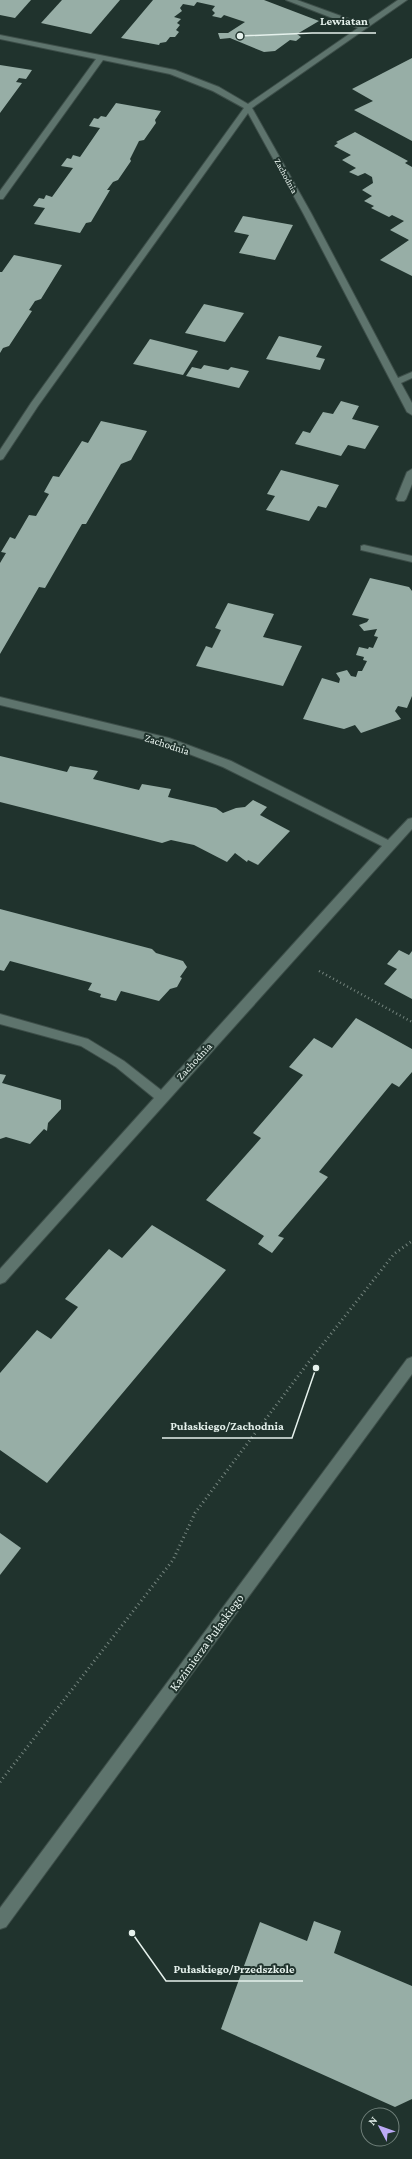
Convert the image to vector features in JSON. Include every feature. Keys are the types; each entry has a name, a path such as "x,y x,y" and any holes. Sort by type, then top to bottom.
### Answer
{"street":[{"path":"290,0 363,27"},
{"path":"0,457 39,398 248,107 403,0"},
{"path":"0,37 172,72 216,89 248,107"},
{"path":"0,197 101,57"},
{"name":"Zachodnia","path":"248,107 412,412"},
{"path":"397,382 412,375"},
{"path":"401,499 412,472"},
{"path":"364,548 412,559"},
{"name":"Zachodnia","path":"0,700 165,741 227,764 389,845"},
{"name":"Zachodnia","path":"0,1278 161,1098 291,956 389,845 412,822"},
{"path":"0,1019 84,1042 120,1064 161,1098"},
{"name":"Kazimierza Pułaskiego","path":"0,1921 412,1363"}],"path":[{"path":"291,956 412,1022"},
{"path":"0,1782 173,1560 195,1513 308,1363 394,1254 412,1241"}],"building":[{"path":"0,0 31,0 15,18 0,15"},
{"path":"62,0 120,0 91,34 41,23"},
{"path":"153,0 264,0 319,21 297,34 301,37 296,41 290,40 275,51 264,52 230,38 220,39 218,33 228,33 245,22 224,15 221,18 212,16 215,13 212,10 215,6 197,2 194,6 183,4 180,8 182,11 174,17 181,19 177,23 180,25 176,30 179,32 175,37 170,37 166,42 160,43 159,45 121,38"},
{"path":"412,58 412,141 354,110 373,101 352,89"},
{"path":"0,65 32,70 26,79 19,78 16,82 22,83 0,113"},
{"path":"116,103 161,111 155,120 156,123 144,140 139,141 130,159 131,161 118,180 113,182 107,190 110,190 91,222 86,223 80,233 34,224 45,208 33,206 39,198 44,199 46,195 52,197 73,168 61,166 67,158 71,159 73,155 80,157 100,128 89,126 94,118 98,119 101,116 106,117"},
{"path":"355,132 408,161 405,163 412,167 412,276 380,260 409,240 390,230 404,221 392,215 389,217 371,208 374,206 364,201 372,196 362,190 373,183 372,177 365,173 358,176 349,172 356,168 342,160 351,155 334,146 338,143 336,142"},
{"path":"243,216 293,225 275,260 239,253 249,235 234,232"},
{"path":"14,255 62,265 41,299 35,301 29,310 32,311 9,346 3,348 0,353 0,272 2,272"},
{"path":"204,304 244,313 225,342 185,333"},
{"path":"279,336 322,346 316,357 325,359 320,370 266,359"},
{"path":"150,339 198,351 183,375 133,364"},
{"path":"204,365 228,370 231,367 249,371 239,388 186,376 192,367 201,369"},
{"path":"341,401 359,406 352,419 379,426 365,449 348,445 341,456 295,444 303,431 310,433 323,412 333,414"},
{"path":"101,421 147,431 131,460 121,464 86,524 82,524 45,588 39,587 0,654 0,563 6,553 1,552 10,537 15,539 29,515 36,516 49,494 44,492 53,476 59,477 82,441 88,443"},
{"path":"281,470 339,485 326,508 318,506 309,521 266,510 275,496 267,494"},
{"path":"370,578 409,587 412,591 412,696 407,708 398,706 395,711 401,719 361,733 355,725 344,729 303,719 322,678 339,683 340,679 336,673 347,670 351,676 356,677 358,671 362,671 367,661 363,660 364,657 356,655 359,647 368,649 369,647 373,648 378,637 374,636 377,629 364,631 359,625 367,622 369,619 352,615"},
{"path":"228,603 274,614 263,637 302,646 283,686 196,666 206,646 212,648 221,630 215,628"},
{"path":"0,756 67,772 70,766 98,771 93,779 139,790 142,784 171,789 168,797 216,808 223,813 236,808 245,807 253,800 267,807 260,815 290,831 258,865 248,860 247,862 235,853 227,862 194,845 171,840 162,843 0,802"},
{"path":"0,909 152,949 156,953 183,961 187,967 180,977 182,978 177,987 170,989 159,1001 121,991 116,1001 100,997 101,994 88,990 92,983 10,961 4,971 0,970"},
{"path":"399,950 409,955 412,951 412,999 384,984 397,969 387,964"},
{"path":"356,1018 412,1049 412,1072 399,1087 392,1083 319,1172 328,1177 278,1236 284,1238 272,1253 258,1244 264,1236 206,1200 261,1138 253,1133 303,1075 289,1067 314,1038 332,1048"},
{"path":"0,1074 6,1075 2,1083 61,1100 61,1109 48,1123 47,1131 44,1129 30,1144 6,1137 0,1139"},
{"path":"152,1225 226,1270 47,1483 0,1450 0,1373 37,1330 51,1339 78,1307 65,1299 109,1249 122,1258"},
{"path":"0,1533 21,1548 0,1575"},
{"path":"314,1921 341,1931 334,1953 412,1986 412,2099 395,2107 221,2029 260,1922 307,1941"}],"place":[{"name":"Lewiatan","path":"240,36"},
{"name":"Pułaskiego/Zachodnia","path":"316,1368"},
{"name":"Pułaskiego/Przedszkole","path":"132,1933"}]}
